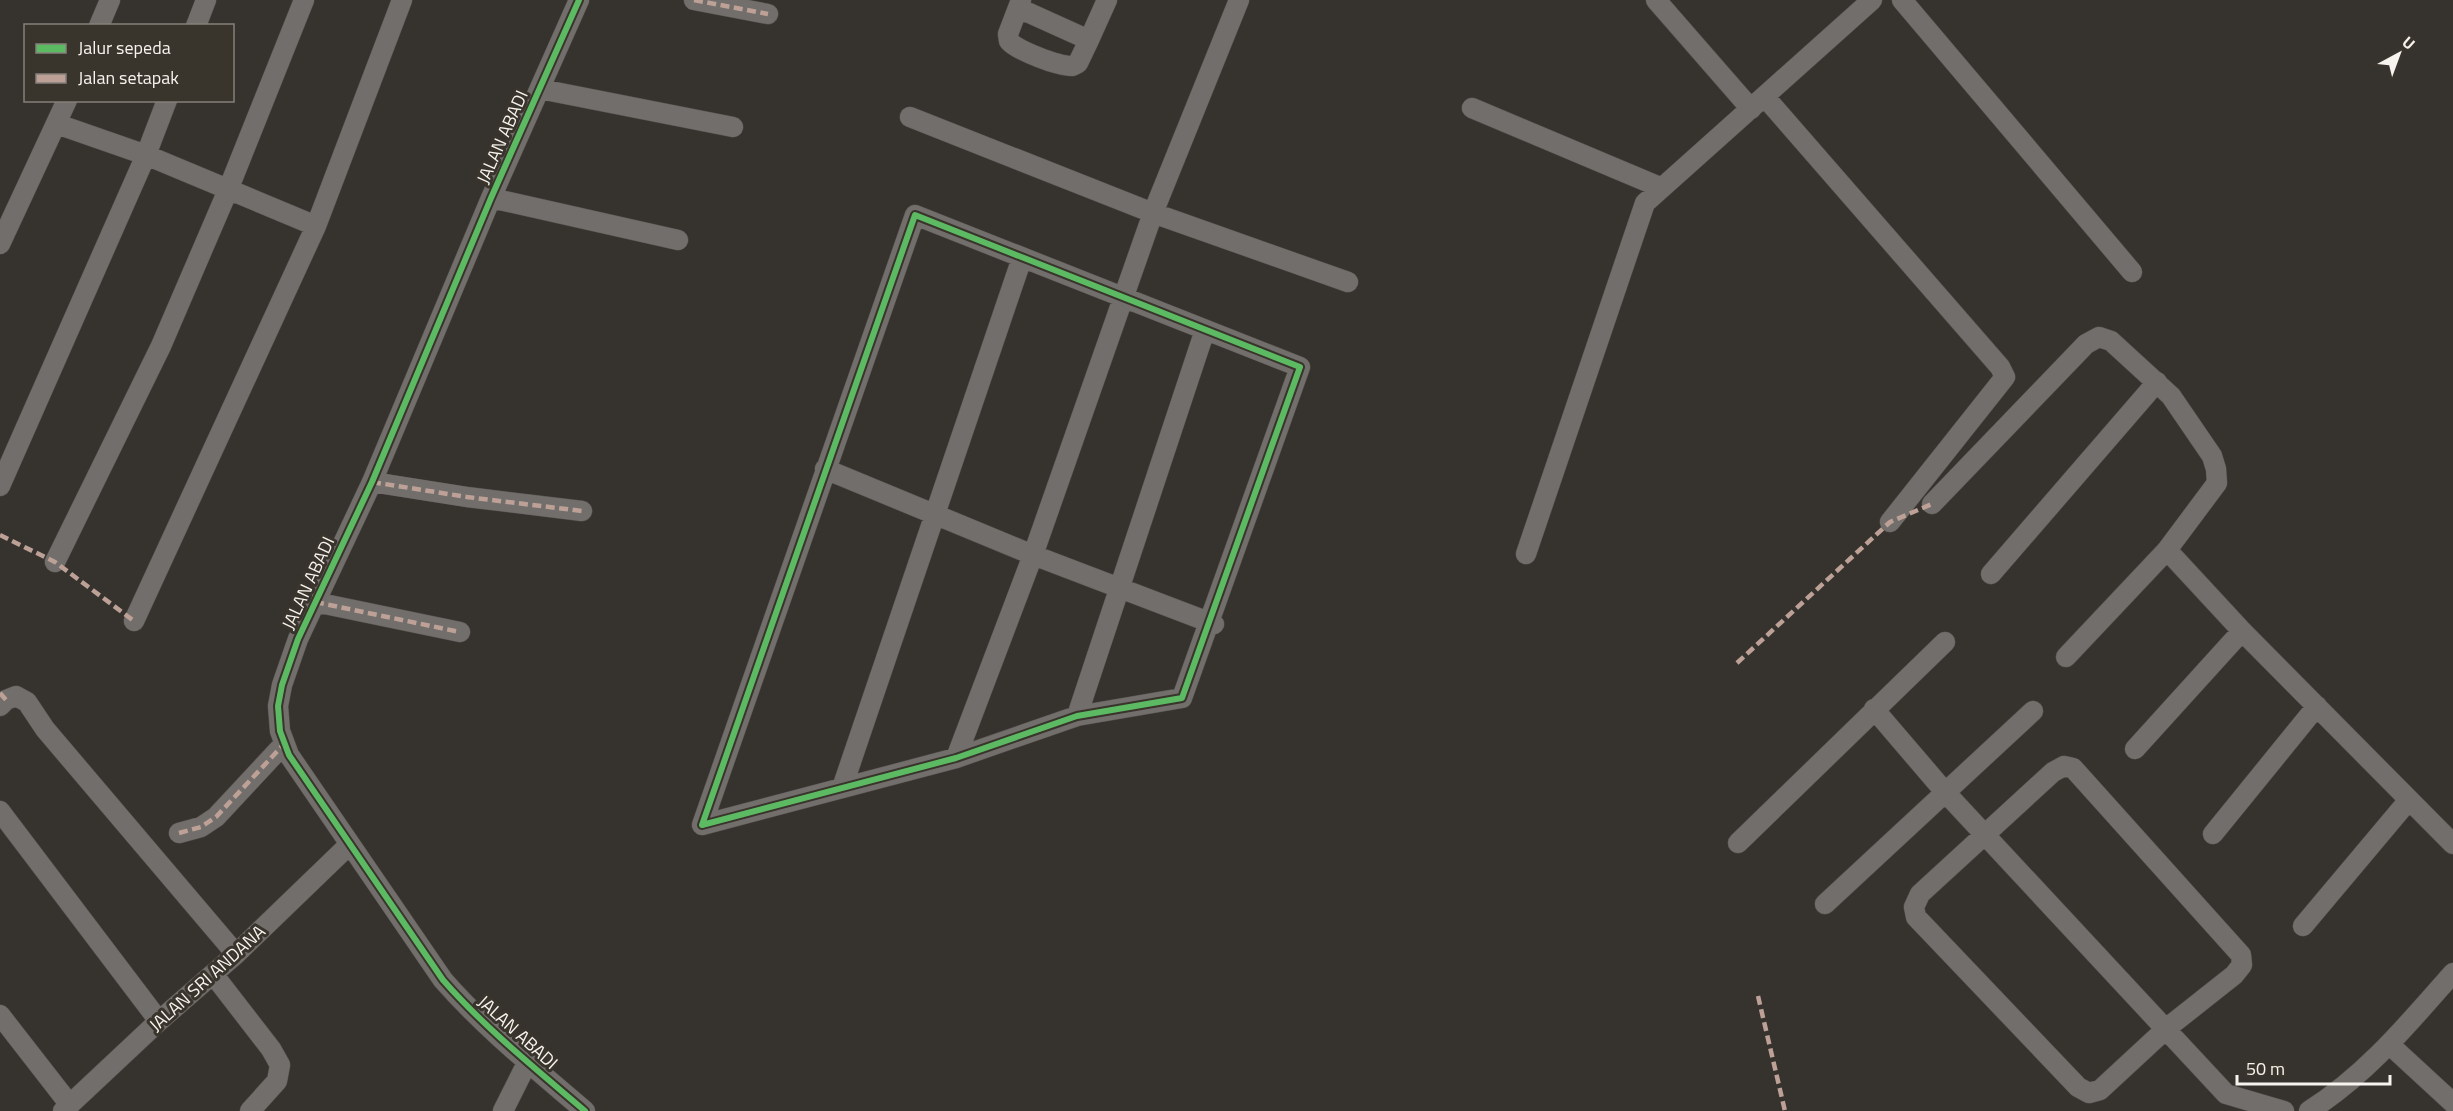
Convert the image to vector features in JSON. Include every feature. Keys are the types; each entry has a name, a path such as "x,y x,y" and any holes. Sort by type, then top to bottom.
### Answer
{"street":[{"path":"100,24 110,0"},
{"path":"197,24 206,0"},
{"path":"55,562 161,346 228,190 304,0"},
{"path":"134,621 316,226 402,0"},
{"name":"JALAN ABADI","path":"579,0 491,198 372,482 315,602 282,685 278,718 289,755 443,980 467,1008 585,1111"},
{"path":"694,0 768,14"},
{"path":"1089,40 1020,4 1008,37 1014,46 1055,63 1072,66 1078,63 1089,40 1107,0"},
{"path":"956,758 1033,555 1153,213 1239,0"},
{"path":"1656,0 1758,103 2000,367 2005,377 1890,522"},
{"path":"1526,555 1645,203 1872,0"},
{"path":"1902,0 2132,272"},
{"path":"540,89 733,127"},
{"path":"0,244 66,102"},
{"path":"0,486 146,155 166,102"},
{"path":"1472,108 1662,188"},
{"path":"910,117 1153,213 1348,282"},
{"path":"57,124 146,155 316,226"},
{"path":"491,198 678,240"},
{"path":"915,215 1022,258 1300,367 1211,623 1182,698 1077,716 956,758 702,825 915,215"},
{"path":"842,788 1022,258"},
{"path":"1077,716 1205,330"},
{"path":"1932,504 2086,344 2099,337 2111,340 2172,396 2212,456 2217,483 2167,550 2066,657"},
{"path":"1991,574 2157,382"},
{"path":"825,469 1033,555 1211,623"},
{"path":"372,482 467,497 582,511"},
{"path":"2167,550 2242,631 2453,844"},
{"path":"315,602 460,632"},
{"path":"2135,749 2242,631"},
{"path":"1738,843 1945,642"},
{"path":"2,699 16,696 27,702 45,729 236,954"},
{"path":"2213,834 2317,706"},
{"path":"1874,709 1945,792 2167,1028 2225,1102 2284,1111"},
{"path":"1825,904 2033,711"},
{"path":"179,833 201,827 216,817 284,744"},
{"path":"2064,766 2073,768 2241,955 2242,965 2234,975 2167,1028 2100,1090 2089,1093 2078,1087 1916,917 1914,908 1920,894 1986,836 2054,772 2064,766"},
{"path":"2303,926 2408,801"},
{"path":"0,811 159,1021"},
{"name":"JALAN SRI ANDANA","path":"67,1108 159,1021 236,954 350,844"},
{"path":"2309,1111 2349,1082 2390,1045 2453,973"},
{"path":"213,974 271,1049 280,1065 277,1081 250,1111"},
{"path":"0,1015 67,1108"},
{"path":"2390,1045 2453,1103"},
{"path":"503,1111 528,1061"}],"marked path":[{"path":"694,0 768,14"},
{"path":"372,482 467,497 582,511"},
{"path":"1737,663 1890,522 1932,504"},
{"path":"0,535 55,562 134,621"},
{"path":"315,602 460,632"},
{"path":"0,693 6,700"},
{"path":"179,833 201,827 216,817 284,744"},
{"path":"1758,996 1785,1111"}],"cycle path":[{"path":"579,0 491,198 372,482 298,639 282,685 278,706 280,731 289,755 443,980 494,1032 585,1111"},
{"path":"915,215 1300,367 1182,698 1077,716 956,758 702,825 915,215"}]}
